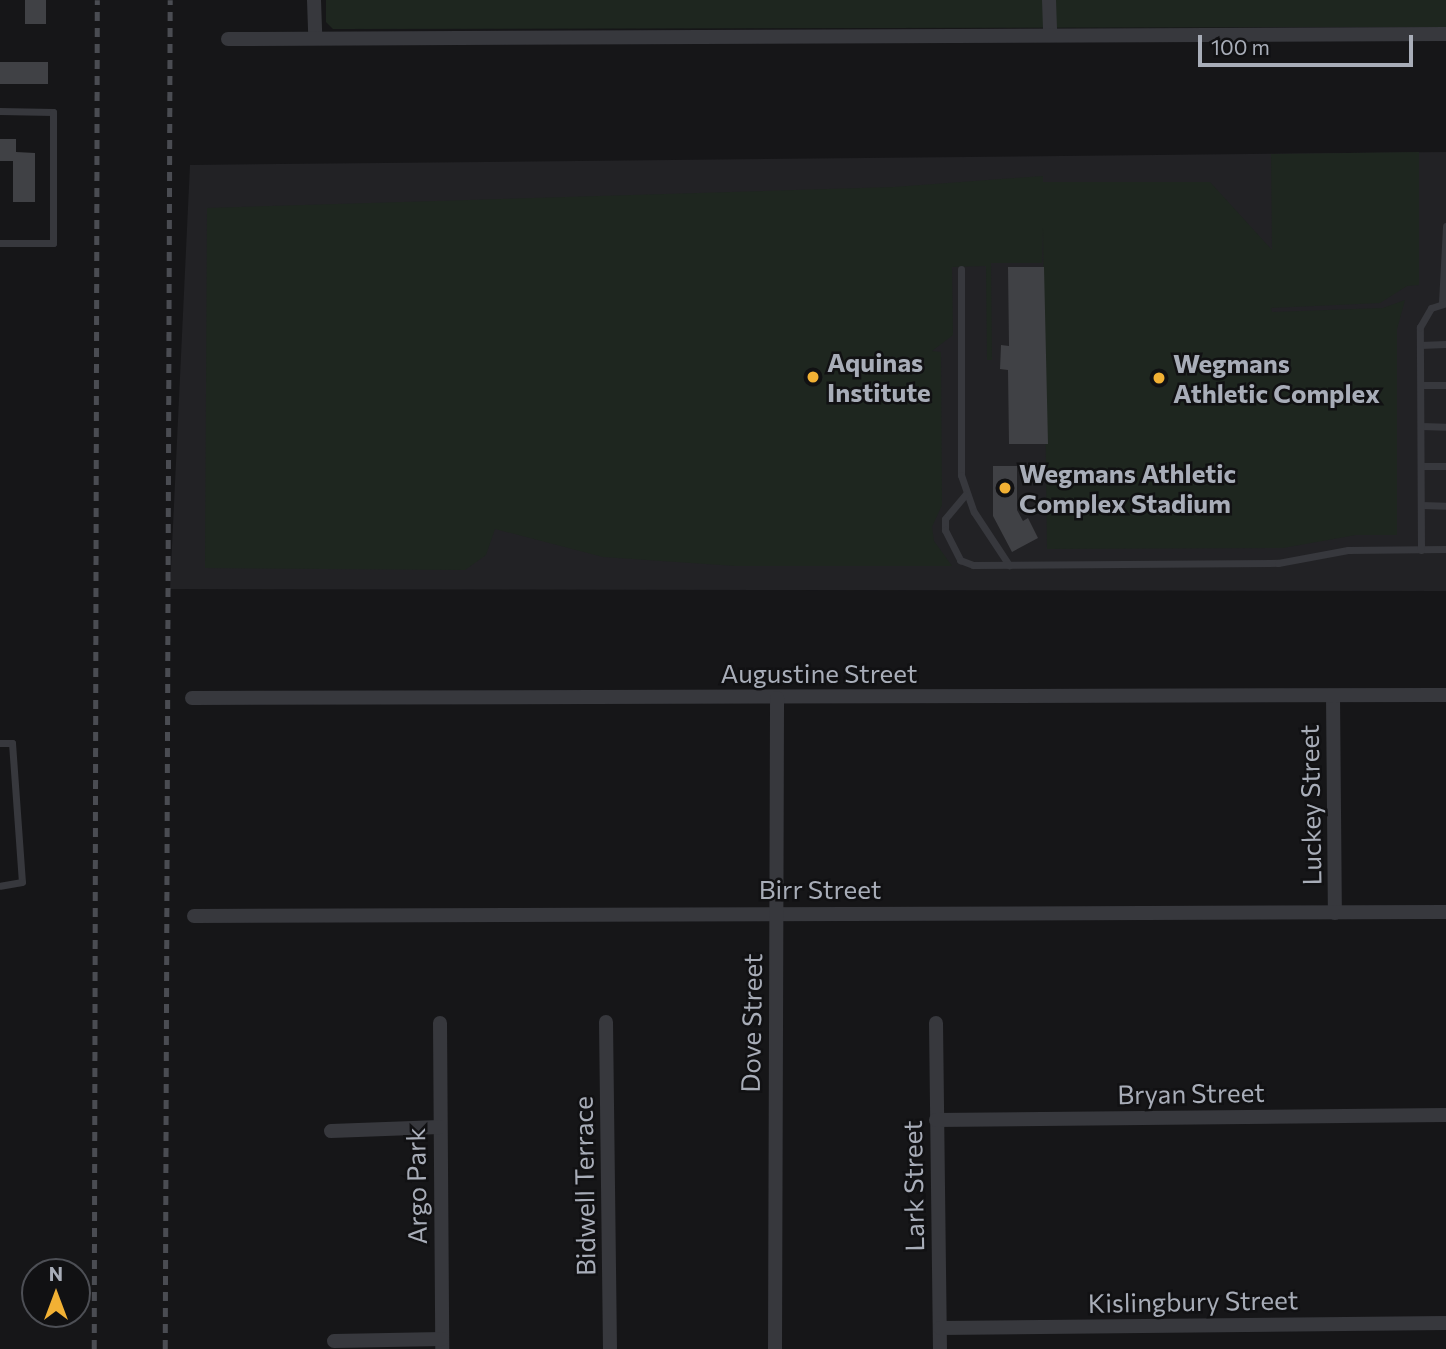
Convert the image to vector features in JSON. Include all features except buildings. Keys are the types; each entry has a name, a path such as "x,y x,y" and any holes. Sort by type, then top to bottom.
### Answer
{"street":[{"path":"314,0 316,37"},
{"path":"1049,0 1050,34"},
{"path":"228,39 1446,34"},
{"name":"Augustine Street","path":"192,698 1446,695"},
{"name":"Luckey Street","path":"1333,696 1335,913"},
{"name":"Dove Street","path":"775,1349 777,698"},
{"name":"Birr Street","path":"194,916 1446,912"},
{"name":"Bidwell Terrace","path":"606,1022 610,1349"},
{"name":"Argo Park","path":"440,1023 442,1344"},
{"name":"Lark Street","path":"936,1023 940,1349"},
{"name":"Bryan Street","path":"936,1120 1446,1115"},
{"path":"331,1131 440,1127"},
{"name":"Kislingbury Street","path":"940,1328 1446,1323"},
{"path":"334,1341 442,1344"}],"lane":[{"path":"0,111 53,112 53,243 0,243"},
{"path":"1421,550 1420,345 1423,317 1444,303 1446,226"},
{"path":"961,269 961,475 965,495 1009,565"},
{"path":"1420,345 1446,344"},
{"path":"1420,385 1446,385"},
{"path":"1420,426 1446,426"},
{"path":"1421,466 1446,466"},
{"path":"965,495 945,519 945,530 960,560 1009,565 1278,563 1348,550 1446,550"},
{"path":"1421,505 1446,506"},
{"path":"0,743 12,743 22,882 0,886"}],"shaded area":[{"path":"326,0 1446,0 1446,27 333,29 326,22"},
{"name":"Aquinas Institute","path":"1419,152 1419,285 1407,286 1380,303 1271,308 1272,312 1383,308 1405,300 1397,329 1397,535 1356,535 1283,548 1047,549 1043,227 1042,263 991,263 992,360 987,360 986,266 952,267 953,335 932,351 941,352 942,505 932,527 934,541 952,566 735,566 603,557 495,529 486,555 465,570 205,568 207,208 894,187 1043,176 1043,182 1210,182 1272,250 1271,154"},
{"name":"Aquinas Institute","path":"1446,152 1446,591 170,589 190,165"}],"railway":[{"path":"94,1349 97,0"},
{"path":"165,1349 170,0"}],"place":[{"name":"Aquinas Institute","path":"813,377"},
{"name":"Wegmans Athletic Complex","path":"1159,378"},
{"name":"Wegmans Athletic Complex Stadium","path":"1005,488"}]}
